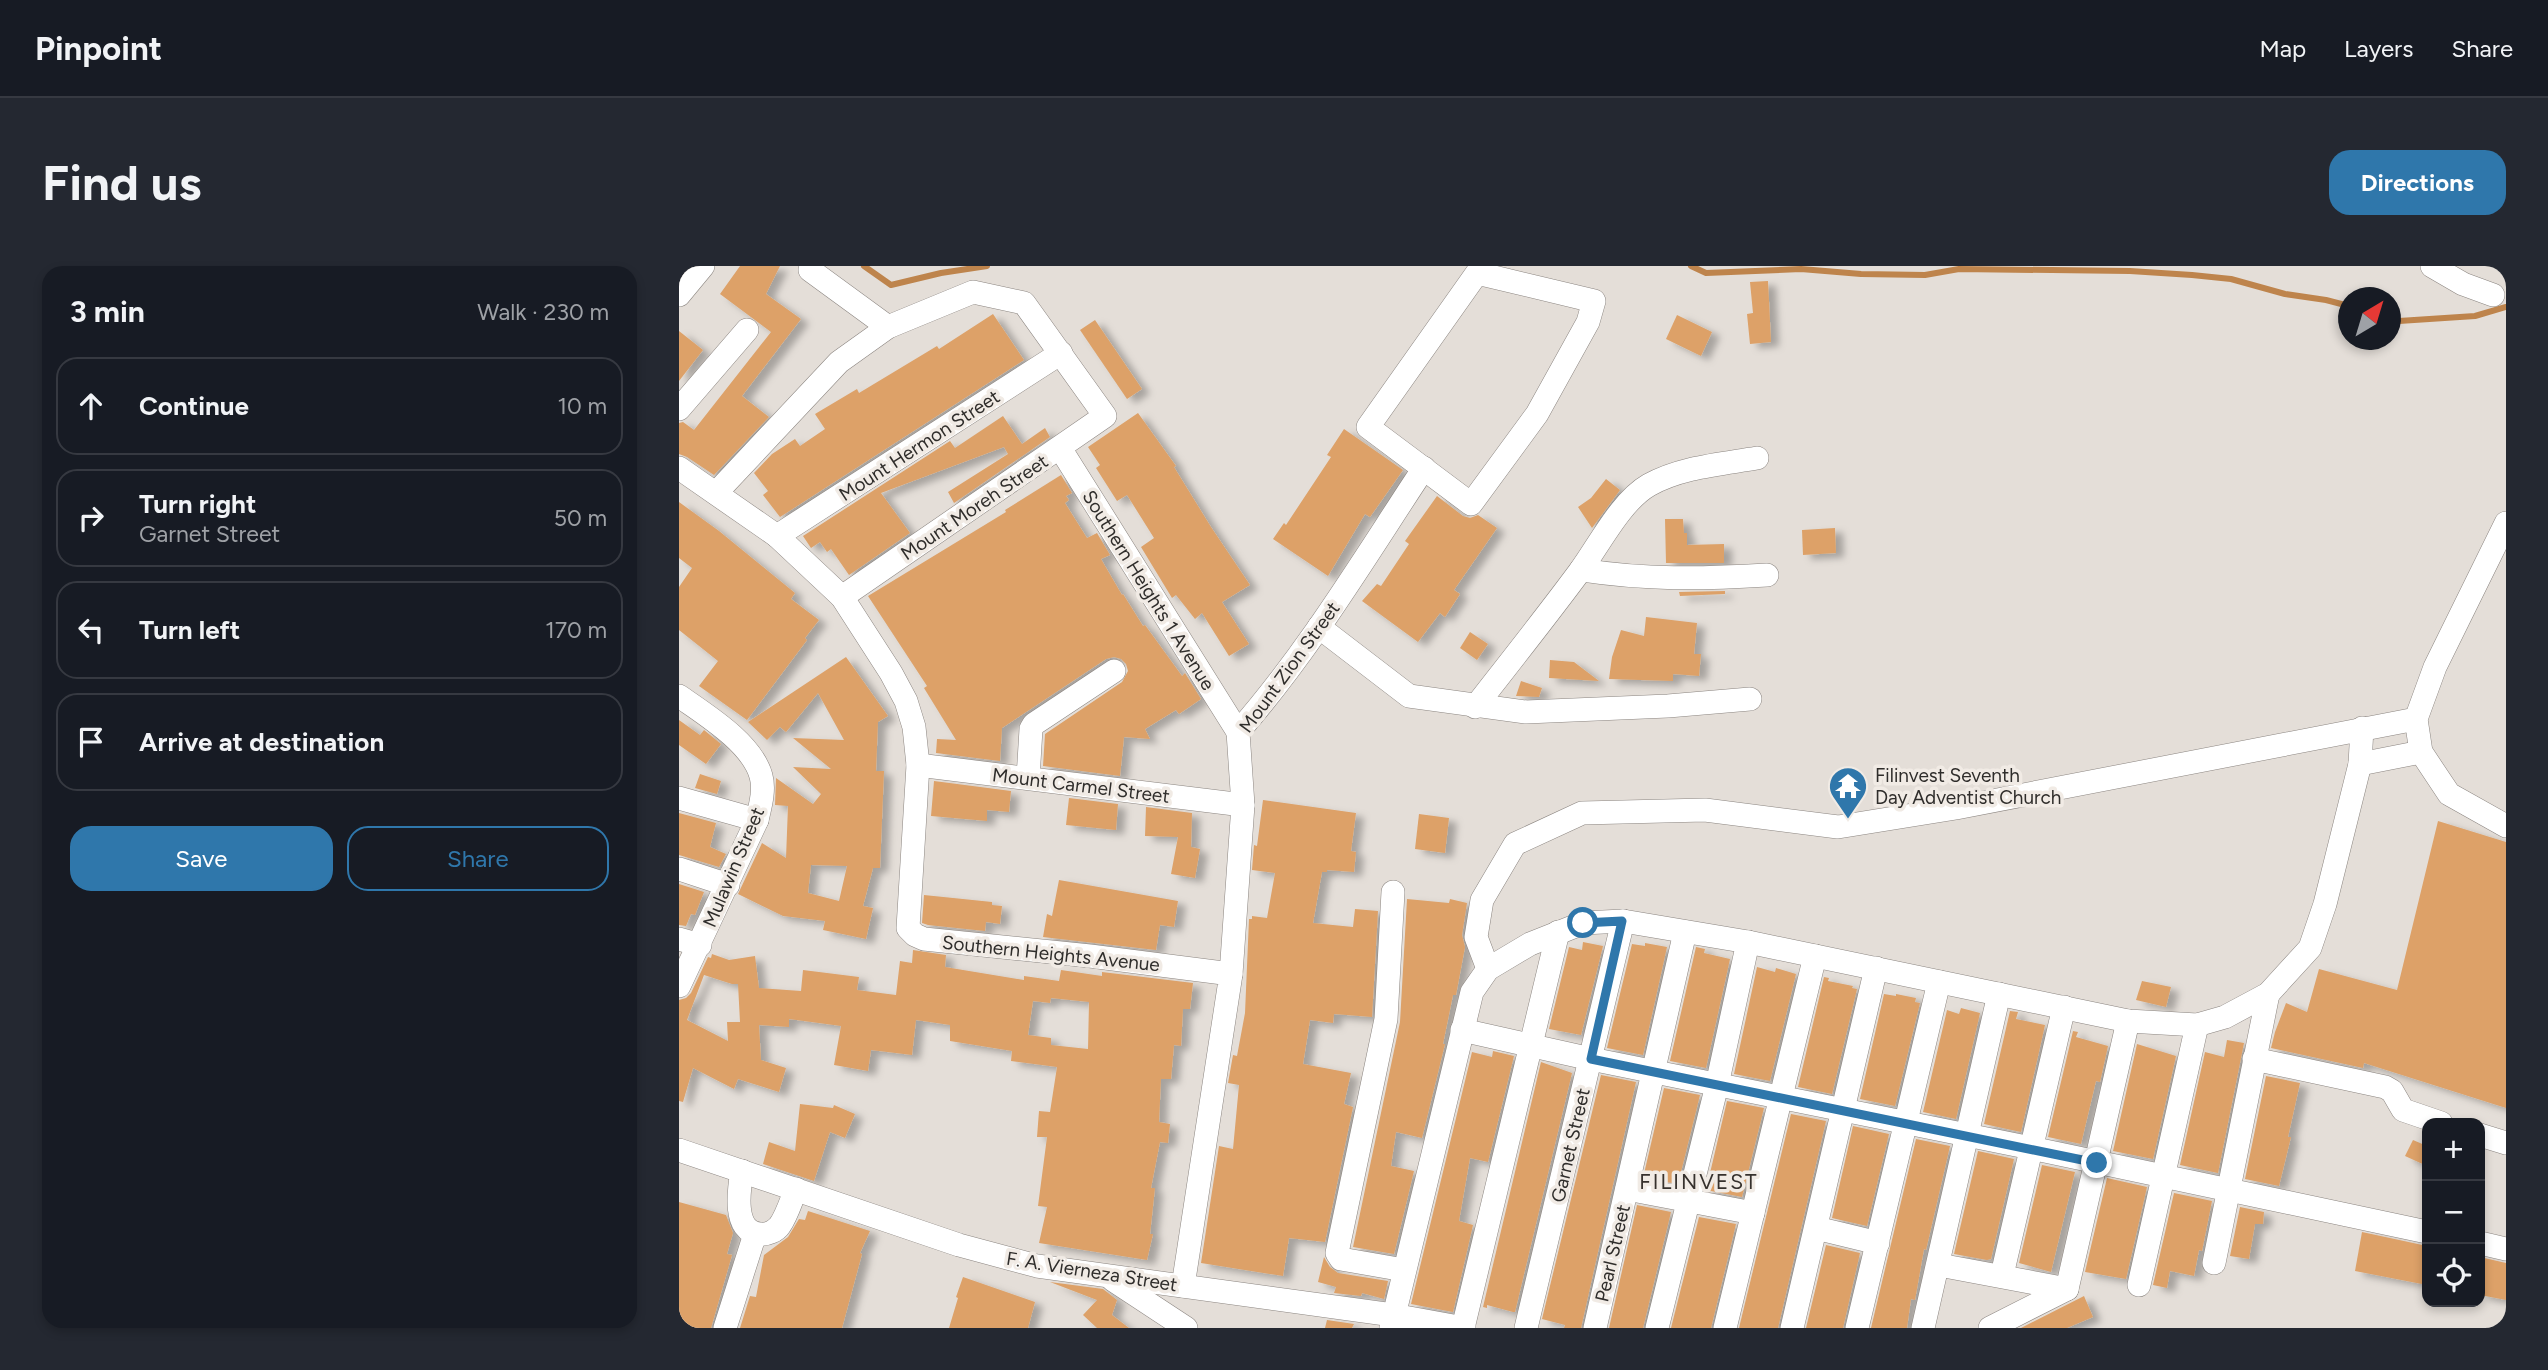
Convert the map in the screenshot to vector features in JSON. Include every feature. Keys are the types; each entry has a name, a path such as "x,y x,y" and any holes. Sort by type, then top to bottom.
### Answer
{"street":[{"path":"679,295 703,266"},
{"path":"2432,266 2463,284 2493,295"},
{"path":"810,271 888,327"},
{"path":"1477,273 1594,301 1588,322 1537,414 1471,504 1424,468 1368,427 1477,273"},
{"path":"716,493 839,362 888,327 973,292 1024,303 1061,353"},
{"path":"679,409 747,330"},
{"name":"Mount Moreh Street","path":"842,597 1105,416 1061,353"},
{"name":"Mount Hermon Street","path":"777,536 1061,353"},
{"name":"Southern Heights 1 Avenue","path":"1060,448 1238,732"},
{"path":"1475,706 1581,570 1617,516 1646,486 1683,472 1757,458"},
{"name":"Southern Heights Avenue","path":"679,468 777,536 842,597 906,701 914,727 918,765 908,929 924,939 1090,956 1231,975"},
{"name":"Mount Zion Street","path":"1231,975 1243,804 1238,732 1261,706 1319,627 1424,468"},
{"path":"2506,523 2435,667 2416,719 2421,752 2449,794 2506,826"},
{"path":"1581,570 1668,580 1767,575"},
{"path":"1319,627 1409,696 1526,712 1668,706 1750,699"},
{"path":"1028,778 1031,729 1034,724 1114,671"},
{"name":"Mulawin Street","path":"679,696 732,736 756,765 762,778 762,800 757,820 728,885 689,942 679,986"},
{"path":"1488,969 1476,937 1482,900 1515,844 1583,813 1705,810 1838,827 2097,782 2416,719"},
{"path":"1392,1322 1472,992 1488,969 1530,944 1583,923 1622,921 1748,942 2128,1021 2197,1025 2225,1017 2268,994 2310,947 2325,904 2360,764 2362,728"},
{"path":"2360,764 2421,752"},
{"name":"Mount Carmel Street","path":"918,765 1243,804"},
{"path":"679,798 757,820"},
{"path":"679,869 728,885"},
{"path":"1393,891 1385,1018 1338,1253 1341,1259 1404,1269"},
{"name":"Garnet Street","path":"1526,1328 1622,921"},
{"path":"1463,1328 1558,932"},
{"name":"Pearl Street","path":"1595,1328 1685,932"},
{"path":"1657,1328 1717,1085 1748,942"},
{"path":"1725,1328 1815,956"},
{"path":"1792,1328 1876,968"},
{"path":"1183,1286 1231,975"},
{"path":"1857,1328 1939,982"},
{"path":"1923,1328 1999,994"},
{"path":"2214,1263 2268,994"},
{"path":"2002,1275 2064,1007"},
{"path":"1990,1328 2067,1289 2128,1021"},
{"path":"2139,1285 2197,1025"},
{"path":"1462,1030 2422,1231"},
{"path":"2255,1059 2385,1087 2392,1091 2403,1110 2426,1118"},
{"path":"2485,1137 2506,1143"},
{"name":"F. A. Vierneza Street","path":"679,1150 959,1245 1037,1266 1183,1286 1392,1322 1463,1328"},
{"path":"742,1171 738,1201 743,1221 755,1234 765,1235 778,1228 796,1189"},
{"path":"1627,1189 1753,1213"},
{"path":"1816,1228 1878,1242"},
{"path":"726,1328 755,1234"},
{"path":"2484,1244 2506,1249"},
{"path":"1939,1265 2067,1289"},
{"path":"1105,1275 1187,1328"}],"building":[{"path":"740,266 780,266 766,294 801,319 742,396 769,417 714,475 679,454 679,423 683,422 694,430 771,332 720,294"},
{"path":"1768,281 1771,342 1750,344 1747,314 1753,313 1750,282"},
{"path":"993,314 1024,360 780,517 763,495 768,491 754,473 772,454 795,439 800,446 825,429 815,414 857,389 859,393 937,346 939,349"},
{"path":"1677,315 1712,332 1701,356 1666,339"},
{"path":"1095,320 1142,389 1127,399 1080,330"},
{"path":"679,331 703,350 679,381"},
{"path":"1138,413 1176,466 1174,467 1211,527 1250,585 1222,602 1249,644 1229,656 1202,613 1195,619 1176,595 1172,598 1141,547 1154,538 1127,495 1117,501 1096,468 1100,465 1088,447"},
{"path":"1003,416 1022,444 1045,428 1050,437 954,503 948,492 1008,454 1004,447 881,493 910,533 849,575 831,549 827,552 820,542 811,548 803,536 950,441 955,448"},
{"path":"1344,429 1403,470 1370,517 1365,514 1328,576 1273,539 1284,523 1286,525 1331,457 1327,455"},
{"path":"1061,475 1072,493 1066,496 1069,500 1065,503 1087,538 1097,533 1110,555 1101,559 1122,595 1182,676 1185,673 1201,699 1179,714 1176,710 1145,729 1150,739 1124,737 1120,776 1043,766 1045,734 1122,682 1128,671 1121,659 1106,659 1002,728 1000,761 936,753 937,739 956,740 924,688 927,686 868,596 1006,512 1005,510"},
{"path":"1606,479 1620,490 1592,528 1578,507 1591,498"},
{"path":"1437,496 1463,516 1470,518 1478,515 1497,528 1454,590 1460,594 1445,617 1440,613 1418,642 1362,601 1377,584 1381,586 1409,544 1405,541"},
{"path":"679,502 795,593 791,599 819,620 747,720 699,686 718,661 679,630 679,587 692,568 679,558"},
{"path":"1665,519 1683,519 1687,545 1724,544 1724,563 1666,563"},
{"path":"1835,528 1836,553 1803,555 1802,530"},
{"path":"1725,591 1725,594 1680,596 1679,592"},
{"path":"1646,617 1697,623 1694,654 1701,654 1699,676 1673,674 1673,681 1609,679 1612,657 1621,630 1644,636"},
{"path":"1470,632 1488,644 1477,660 1460,648"},
{"path":"846,657 888,716 878,722 876,771 884,771 880,868 873,868 863,906 873,908 866,939 823,930 825,921 783,916 738,894 762,843 786,858 788,806 775,805 776,778 813,804 821,794 793,767 831,769 793,738 844,740 818,693 786,732 780,727 767,740 748,722","holes":["811,865 847,866 839,901 808,893"]},
{"path":"1550,660 1574,662 1599,681 1549,678"},
{"path":"1521,681 1542,688 1539,697 1516,696"},
{"path":"679,720 700,735 704,730 721,744 706,764 679,745"},
{"path":"700,774 721,781 717,794 695,788"},
{"path":"934,781 1011,791 1009,812 987,810 987,821 931,816"},
{"path":"1069,798 1118,804 1116,830 1066,825"},
{"path":"1263,800 1356,813 1351,851 1356,852 1354,872 1322,872 1313,923 1353,927 1355,909 1378,911 1372,1017 1334,1014 1333,1023 1310,1020 1303,1064 1351,1073 1344,1104 1353,1107 1325,1242 1289,1238 1283,1276 1201,1263 1219,1146 1233,1149 1239,1085 1228,1083 1233,1055 1237,1056 1245,1013 1249,919 1252,919 1252,916 1267,918 1275,873 1252,870"},
{"path":"1146,807 1192,813 1191,847 1200,849 1195,878 1171,874 1178,837 1145,836"},
{"path":"679,813 716,823 710,847 726,854 719,867 679,855"},
{"path":"1419,814 1449,818 1445,853 1415,849"},
{"path":"2438,821 2506,842 2506,1108 2364,1063 2363,1068 2271,1048 2286,1003 2307,1012 2319,969 2397,990"},
{"path":"1059,880 1178,901 1174,927 1160,925 1156,950 1043,937 1047,914 1052,916"},
{"path":"679,884 704,892 695,915 691,914 686,926 679,925"},
{"path":"924,895 992,902 992,905 1002,906 1000,924 986,922 985,931 922,923"},
{"path":"1407,899 1449,903 1450,899 1467,903 1462,935 1465,947 1456,995 1453,995 1445,1044 1422,1138 1396,1132 1391,1166 1414,1171 1394,1254 1353,1247 1400,1022"},
{"path":"1583,942 1603,946 1581,1035 1549,1029 1569,947 1582,950"},
{"path":"1645,943 1667,947 1643,1055 1607,1048 1632,944 1645,946"},
{"path":"1696,947 1705,949 1704,953 1730,959 1706,1068 1670,1061"},
{"path":"913,950 946,955 945,967 1024,980 1024,976 1059,981 1061,970 1193,983 1190,1009 1183,1009 1181,1046 1174,1045 1171,1079 1161,1079 1159,1122 1170,1124 1168,1143 1160,1142 1151,1188 1155,1188 1150,1234 1153,1234 1147,1260 1039,1243 1047,1207 1038,1206 1047,1137 1037,1137 1039,1111 1050,1112 1057,1067 1011,1061 1012,1051 950,1041 950,1025 916,1020 912,1055 871,1050 868,1071 834,1065 841,1026 789,1019 789,1027 759,1025 761,1060 786,1068 779,1092 738,1079 734,1089 693,1068 683,1102 679,1101 679,1000 691,993 712,954 729,960 755,956 759,988 801,991 803,970 859,977 857,990 896,995 900,961 912,963","holes":["704,975 738,984 740,1022 727,1022 728,1041 687,1020","1051,998 1089,1002 1088,1049 1051,1045 1051,1038 1028,1035 1033,1001 1050,1003"]},
{"path":"1757,967 1775,972 1776,968 1796,974 1770,1081 1734,1074"},
{"path":"1824,977 1829,978 1828,981 1857,989 1832,1094 1798,1087"},
{"path":"2142,981 2171,987 2166,1007 2136,1000"},
{"path":"1884,994 1916,998 1915,1002 1920,1003 1895,1106 1860,1099"},
{"path":"1961,1008 1980,1013 1956,1119 1923,1112 1947,1010 1959,1014"},
{"path":"2010,1011 2018,1012 2016,1019 2045,1025 2021,1132 1984,1124"},
{"path":"2073,1031 2078,1032 2076,1037 2108,1046 2100,1082 2096,1081 2081,1144 2048,1137"},
{"path":"2227,1040 2244,1043 2218,1173 2180,1165 2205,1052 2224,1057"},
{"path":"2137,1044 2176,1056 2153,1159 2113,1151"},
{"path":"1493,1051 1514,1056 1488,1162 1470,1158 1459,1221 1473,1225 1453,1312 1411,1304 1472,1052 1492,1057"},
{"path":"1541,1062 1572,1073 1515,1312 1487,1305 1487,1308 1483,1307"},
{"path":"1601,1075 1636,1082 1581,1328 1564,1328 1565,1325 1542,1319"},
{"path":"2266,1076 2300,1083 2279,1186 2245,1179"},
{"path":"1664,1088 1700,1095 1678,1184 1643,1178"},
{"path":"1727,1101 1764,1108 1742,1197 1706,1190"},
{"path":"800,1104 833,1108 834,1105 855,1114 845,1138 830,1132 814,1181 763,1164 769,1142 795,1151"},
{"path":"1791,1114 1826,1121 1778,1328 1739,1328"},
{"path":"1853,1126 1889,1134 1867,1226 1832,1218"},
{"path":"1916,1139 1950,1146 1926,1250 1924,1249 1915,1300 1911,1299 1907,1328 1871,1328"},
{"path":"2413,1140 2422,1144 2422,1164 2405,1156"},
{"path":"1978,1151 2014,1159 1991,1259 1987,1260 1954,1254"},
{"path":"2042,1165 2075,1172 2051,1272 2019,1263"},
{"path":"2107,1178 2147,1187 2126,1279 2085,1272"},
{"path":"2174,1193 2212,1201 2194,1276 2170,1271 2167,1288 2153,1285"},
{"path":"679,1202 726,1215 733,1233 727,1254 732,1255 711,1328 679,1328"},
{"path":"1637,1205 1671,1212 1643,1328 1609,1328"},
{"path":"2240,1207 2264,1212 2263,1224 2255,1224 2249,1259 2230,1256"},
{"path":"808,1211 870,1231 860,1253 862,1254 842,1328 740,1328 750,1296 756,1297 764,1255 788,1237 799,1219 805,1220"},
{"path":"1699,1217 1736,1224 1711,1328 1671,1328"},
{"path":"2362,1232 2422,1245 2422,1284 2355,1271"},
{"path":"1826,1245 1860,1253 1843,1328 1806,1328"},
{"path":"1324,1257 1338,1273 1388,1281 1384,1299 1362,1293 1361,1296 1334,1293 1336,1287 1318,1282"},
{"path":"2485,1258 2506,1263 2506,1300 2485,1296"},
{"path":"963,1277 1035,1302 1028,1328 949,1328"},
{"path":"1050,1282 1103,1289 1117,1300 1112,1315 1129,1328 1097,1328 1083,1315 1097,1300"},
{"path":"2084,1296 2093,1317 2067,1328 2021,1328"},
{"path":"1327,1320 1354,1324 1352,1328 1325,1328"}],"waterway":[{"path":"864,266 891,285 987,266"},
{"path":"1691,266 1706,273 1801,269 1925,275 1959,269 2130,271 2231,279 2285,294 2338,303"},
{"path":"2401,321 2475,316 2506,307"}],"place":[{"name":"Filinvest Seventh Day Adventist Church","path":"1848,820"}],"district":[{"name":"FILINVEST","path":"1699,1182"}],"route":[{"path":"1583,923 1622,921 1591,1059 2097,1163"}]}
